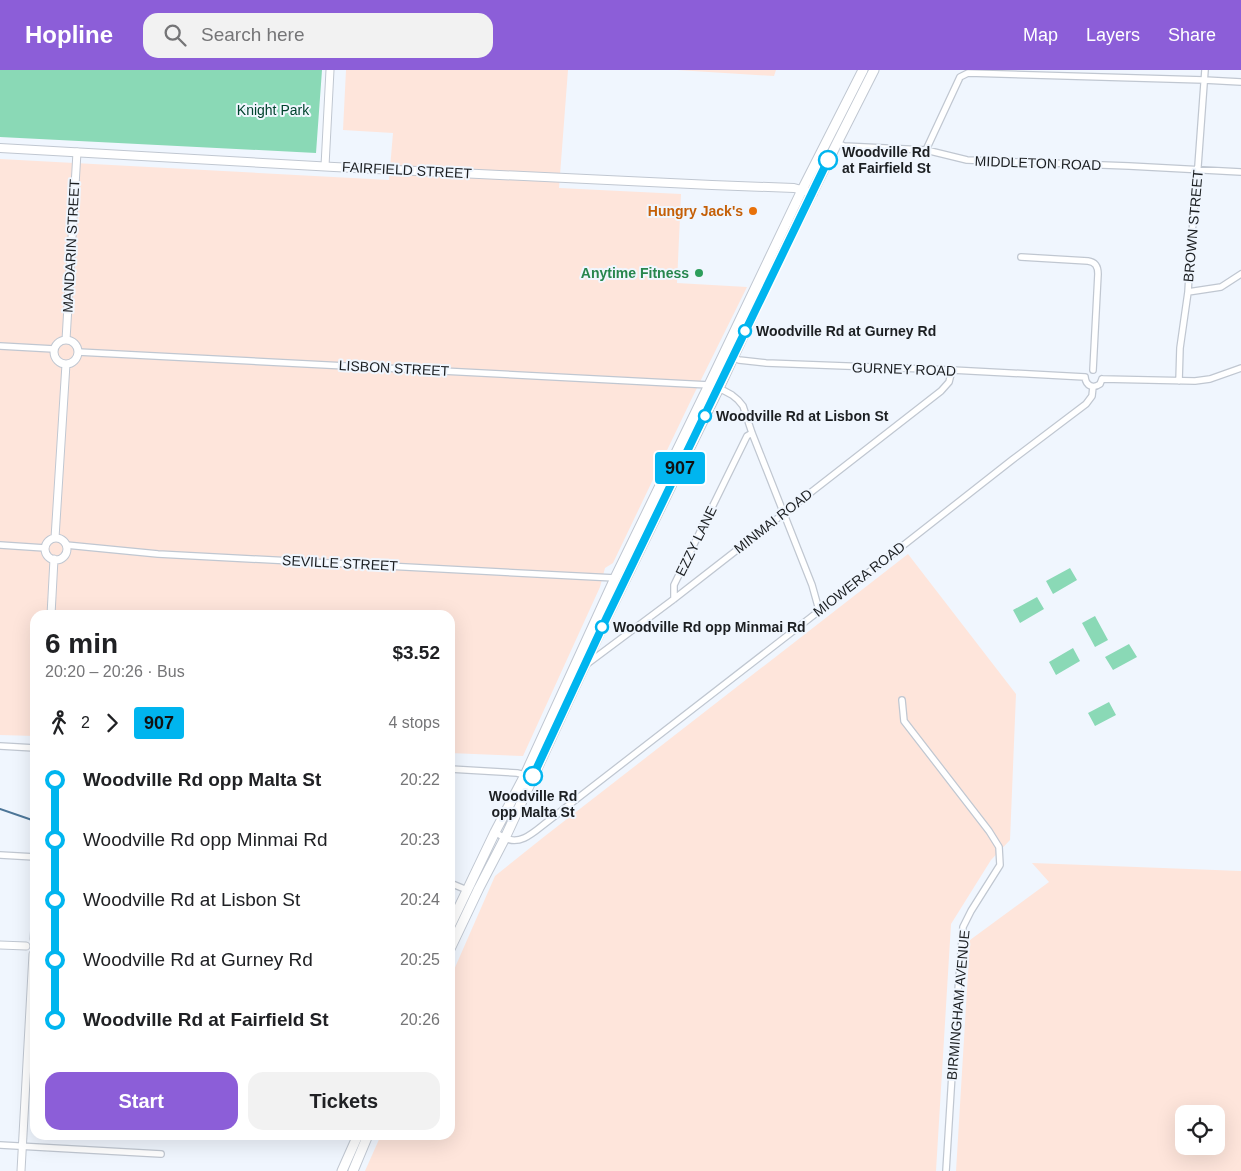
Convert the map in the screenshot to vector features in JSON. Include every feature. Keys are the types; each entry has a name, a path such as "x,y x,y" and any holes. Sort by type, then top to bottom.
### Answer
{"main road":[{"path":"455,915 525,775 615,578 802,190 863,70"},
{"path":"455,938 505,838 606,619 719,388 770,278 874,70"},
{"name":"FAIRFIELD STREET","path":"0,148 325,166 794,188 813,193"},
{"path":"342,1171 356,1140"},
{"path":"353,1171 366,1140"}],"street":[{"path":"325,166 330,70"},
{"name":"BROWN STREET","path":"1179,381 1180,348 1188,292 1205,70"},
{"path":"926,150 960,77 968,73 1241,82"},
{"name":"MIDDLETON ROAD","path":"837,143 844,146 926,150 967,160 1241,172"},
{"name":"MANDARIN STREET","path":"66,340 77,152"},
{"path":"1022,257 1097,261 1094,370"},
{"path":"1188,292 1221,287 1241,274"},
{"path":"66,340 73,342 78,348 77,358 69,364 62,364 56,360 54,349 58,342 66,340"},
{"path":"0,346 54,349"},
{"name":"LISBON STREET","path":"78,352 709,385"},
{"name":"GURNEY ROAD","path":"724,353 742,360 766,363 1085,377"},
{"path":"55,538 66,364"},
{"path":"1102,379 1195,381 1210,379 1241,368"},
{"name":"MINMAI ROAD","path":"585,665 674,599 783,512 941,391 949,382 952,370"},
{"path":"1094,370 1085,377 1088,385 1098,386 1102,379"},
{"path":"1094,370 1100,374 1102,379"},
{"name":"MIOWERA ROAD","path":"505,838 523,840 1086,404 1092,396 1093,387"},
{"path":"719,388 732,395 743,406 812,585 819,610"},
{"name":"EZZY LANE","path":"674,599 674,585 747,436 752,433"},
{"path":"55,538 63,541 66,549 64,556 54,559 47,555 45,548 48,541 55,538"},
{"path":"0,545 45,548"},
{"name":"SEVILLE STREET","path":"66,545 158,554 615,578"},
{"path":"51,610 54,559"},
{"name":"BIRMINGHAM AVENUE","path":"902,700 904,721 989,831 999,848 1000,865 963,927 946,1171"},
{"path":"0,746 30,748"},
{"path":"455,769 525,775"},
{"path":"495,832 505,838"},
{"path":"0,855 30,857"},
{"path":"455,885 467,890"},
{"path":"30,940 26,946 28,952 30,952"},
{"path":"0,944 26,946"},
{"path":"21,1171 30,1023"},
{"path":"0,1145 161,1154"}],"shaded area":[{"path":"346,70 568,70 559,188 681,194 677,283 747,287 613,563 605,568 600,587 523,756 455,753 455,610 30,610 30,736 0,735 0,159 389,180 393,133 343,130"},
{"path":"677,70 776,70 774,76"},
{"path":"908,554 1016,694 1010,840 991,860 951,924 936,1171 365,1171 379,1140 455,1140 455,968 495,876"},
{"path":"1032,863 1241,871 1241,1171 956,1171 970,940 1049,882"}],"green space":[{"name":"Knight Park","path":"0,70 322,70 316,153 0,137"},
{"path":"1070,568 1077,580 1053,594 1046,581"},
{"path":"1037,597 1044,609 1020,623 1013,610"},
{"path":"1095,616 1108,640 1095,647 1082,623"},
{"path":"1129,644 1137,657 1113,670 1105,657"},
{"path":"1073,648 1080,661 1056,675 1049,662"},
{"path":"1109,702 1116,715 1095,726 1088,713"}],"waterway":[{"path":"0,809 30,819"}],"bus line":[{"name":"907","path":"533,776 606,619 828,160"}],"place":[{"name":"Woodville Rd at Fairfield St","path":"828,160"},
{"name":"Hungry Jack's","path":"753,211"},
{"name":"Anytime Fitness","path":"699,273"},
{"name":"Woodville Rd at Gurney Rd","path":"745,331"},
{"name":"Woodville Rd at Lisbon St","path":"705,416"},
{"name":"Woodville Rd opp Minmai Rd","path":"602,627"},
{"name":"Woodville Rd opp Malta St","path":"533,776"}]}
